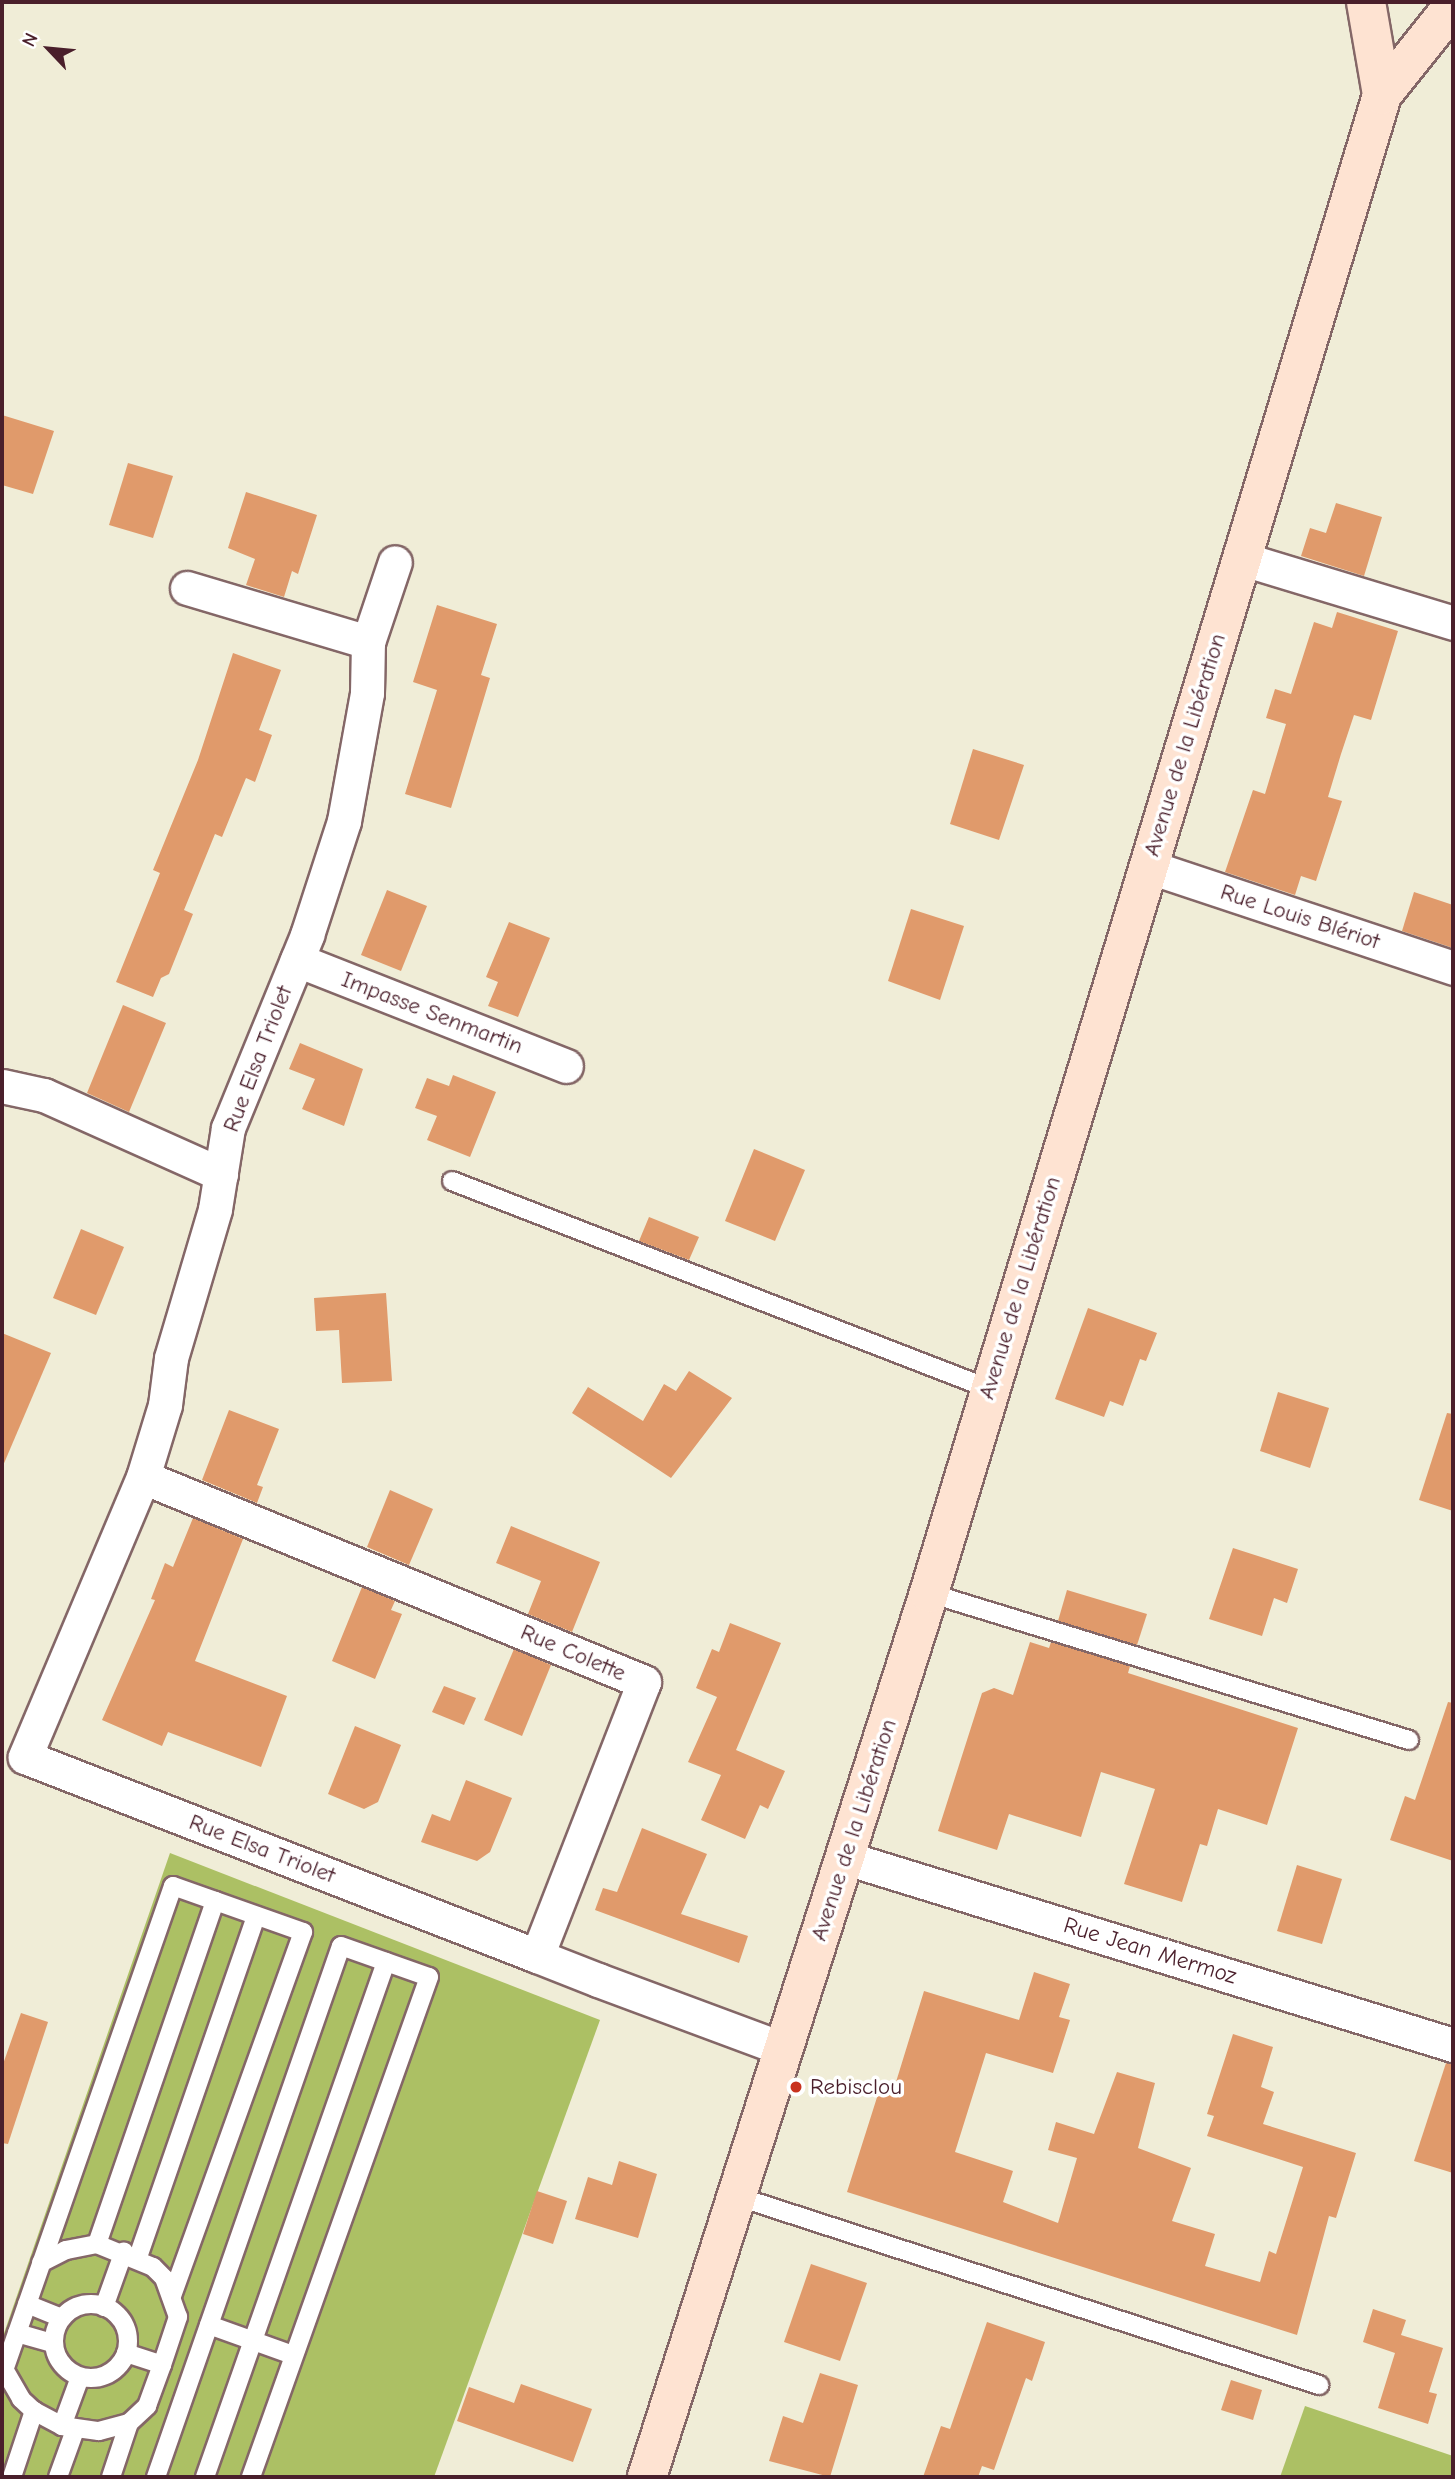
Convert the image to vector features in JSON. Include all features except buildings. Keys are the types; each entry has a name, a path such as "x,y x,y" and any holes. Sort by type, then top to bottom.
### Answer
{"street":[{"path":"1366,2 1382,94"},
{"path":"1382,94 1453,6"},
{"name":"Avenue de la Libération","path":"647,2477 739,2197 929,1593 1382,94"},
{"path":"1243,559 1453,623"},
{"name":"Rue Elsa Triolet","path":"395,562 368,642 367,693 344,821 297,960 228,1128 221,1174 171,1358 165,1405 143,1477 25,1757 784,2049"},
{"path":"187,588 368,642"},
{"name":"Rue Louis Blériot","path":"1147,866 1453,968"},
{"name":"Impasse Senmartin","path":"297,960 566,1066"},
{"path":"2,1086 44,1095 221,1174"},
{"name":"Rue Colette","path":"143,1477 644,1682 537,1956"},
{"name":"Rue Jean Mermoz","path":"846,1858 1453,2045"}],"lane":[{"path":"452,1181 990,1389"},
{"path":"929,1593 1409,1740"},
{"path":"129,2423 99,2431 69,2428 34,2411 21,2399 3,2373 173,1886 303,1932 172,2295"},
{"path":"97,2244 215,1901"},
{"path":"104,2307 131,2254 256,1916"},
{"path":"156,2477 341,1946 429,1977 251,2477"},
{"path":"205,2477 386,1962"},
{"path":"739,2197 1319,2385"},
{"path":"41,2263 66,2250 97,2244 131,2254 164,2278 172,2295 178,2317 162,2365 147,2406 129,2423 111,2477"},
{"path":"27,2304 61,2318"},
{"path":"83,2304 104,2307 125,2327 127,2353 111,2373 99,2378 80,2376 63,2367 53,2343 61,2318 83,2304"},
{"path":"209,2325 293,2355"},
{"path":"17,2333 53,2343"},
{"path":"127,2353 162,2365"},
{"path":"58,2477 80,2376"},
{"path":"12,2477 34,2411"}],"green space":[{"path":"170,1853 600,2020 434,2477 2,2477 2,2339"},
{"path":"1305,2406 1453,2456 1453,2477 1280,2477"}],"place":[{"name":"Rebisclou","path":"796,2087"}]}
